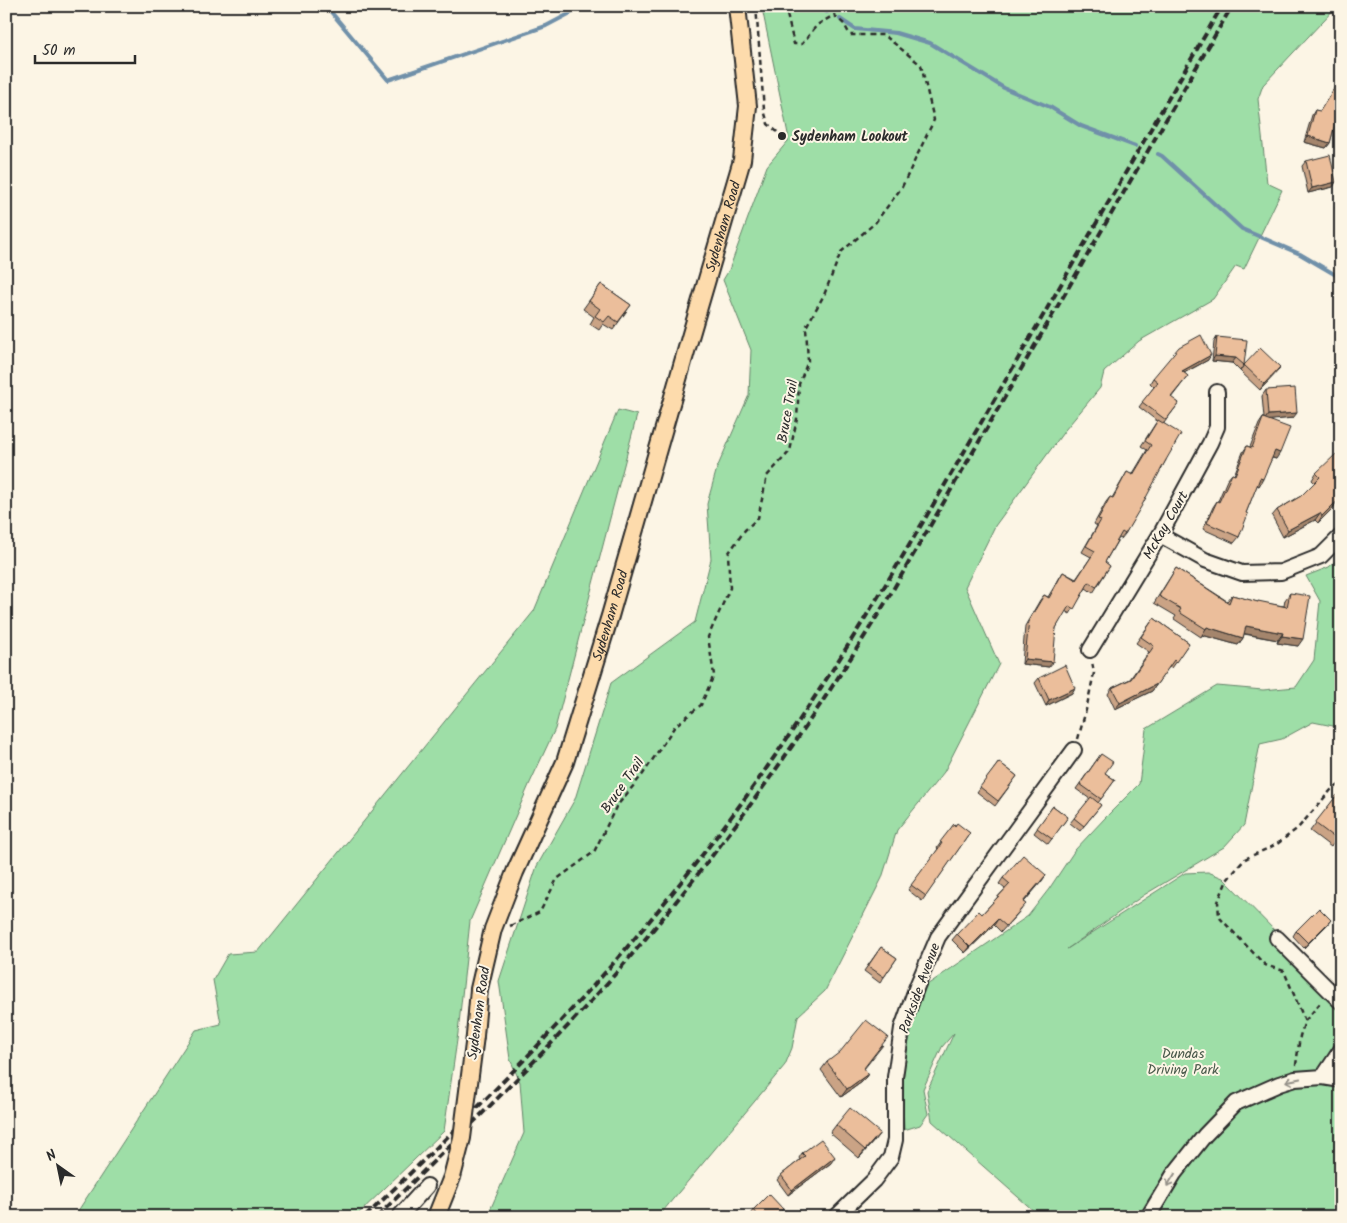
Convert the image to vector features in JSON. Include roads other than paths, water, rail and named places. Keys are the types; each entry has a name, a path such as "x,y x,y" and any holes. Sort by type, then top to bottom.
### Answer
{"main road":[{"name":"Sydenham Road","path":"436,1217 452,1177 462,1138 479,989 493,929 515,872 565,762 610,616 742,160 748,106 737,6"}],"street":[{"name":"McKay Court","path":"1090,650 1160,535 1210,443 1218,420 1217,392"},
{"path":"1160,535 1205,560 1242,572 1281,572 1321,556 1341,536"},
{"name":"Parkside Avenue","path":"836,1217 874,1180 891,1157 895,1140 895,1077 902,1028 917,986 938,937 1074,750"},
{"path":"1276,938 1341,1002"},
{"path":"1323,1077 1341,1050"},
{"path":"1148,1217 1174,1174 1204,1135 1236,1103 1294,1079 1323,1077 1341,1080"},
{"path":"400,1217 427,1186"}],"waterway":[{"path":"326,6 388,80 546,26 584,6"},
{"path":"818,6 827,12"},
{"path":"840,19 855,29 896,33 930,43 1004,88 1050,107 1081,126 1135,146"},
{"path":"1158,154 1242,229 1300,254 1341,278"}],"railway":[{"path":"365,1217 510,1075 598,980 678,886 753,787 822,686 888,581 1222,6"},
{"path":"377,1217 466,1130 609,981 685,890 791,748 887,600 1232,6"}],"place":[{"name":"Sydenham Lookout","path":"782,136"}],"park label":[{"name":"Dundas Driving Park","path":"1183,1062"}]}
